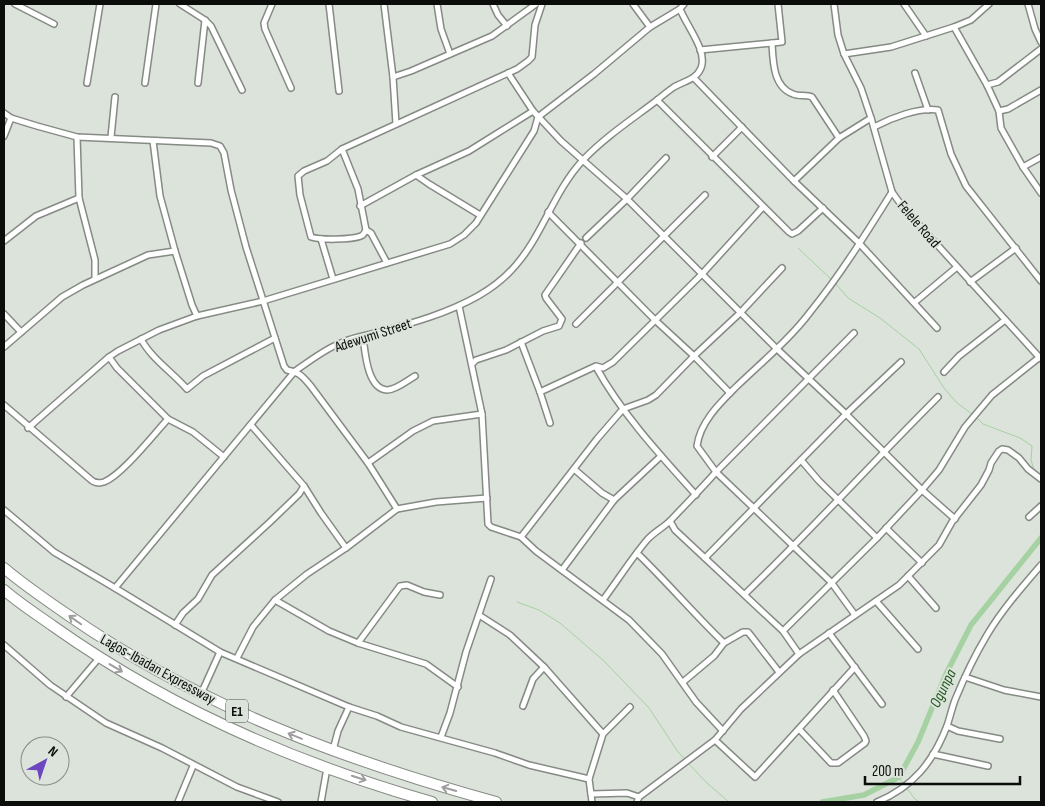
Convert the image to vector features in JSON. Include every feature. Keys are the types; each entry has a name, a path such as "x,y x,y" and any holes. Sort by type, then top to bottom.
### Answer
{"highway":[{"name":"Lagos-Ibadan Expressway","path":"4,568 91,631 147,665 201,694 256,720 333,751 418,781 496,802"},
{"name":"Lagos-Ibadan Expressway","path":"4,590 99,658 145,685 226,726 327,768 432,802"}],"street":[{"path":"15,4 54,24"},
{"path":"87,83 100,4"},
{"path":"145,83 156,4"},
{"path":"180,4 211,26 242,90"},
{"path":"272,4 264,23 265,29 291,88"},
{"path":"328,4 339,91"},
{"path":"384,4 394,77 396,124"},
{"path":"437,4 441,29 450,54"},
{"path":"493,4 506,26"},
{"path":"394,77 470,47 492,36 536,4"},
{"path":"366,230 364,234 358,237 321,239 311,236 308,232 297,180 298,176 304,171 327,161 342,149 517,69 532,57 534,24 542,4"},
{"path":"633,4 650,27"},
{"path":"28,428 109,357 159,330 197,316 264,301 387,264 450,244 464,235 476,223 534,131 538,117 594,74 650,27 680,10 684,4"},
{"path":"700,50 782,42 778,4"},
{"name":"Felele Road","path":"834,4 836,27 844,54 861,88 872,118 878,147 892,192 902,206 970,282 1040,357"},
{"path":"904,4 926,36"},
{"path":"844,54 891,47 954,27 971,20 989,4"},
{"path":"1028,4 1041,42"},
{"path":"680,10 700,50 702,66 694,78 794,181 859,243 937,328"},
{"path":"198,83 205,20"},
{"path":"954,27 987,85 999,111 1001,128 1023,167 1041,193"},
{"path":"772,43 773,60 778,81 794,95 808,95 812,97 840,138"},
{"path":"987,85 1001,80 1041,48"},
{"path":"508,73 538,117 583,161 628,199 776,348 922,490 955,519"},
{"path":"915,73 928,110"},
{"name":"Adewumi Street","path":"115,588 294,371 344,341 401,326 459,306 480,295 506,276 516,265 570,177 583,161 620,126 683,81 694,78"},
{"path":"999,111 1008,109 1041,90"},
{"path":"111,137 115,97"},
{"path":"657,100 785,230 792,234 798,231 823,208"},
{"path":"874,126 900,116 928,110 938,110 951,154 966,186 1041,281"},
{"path":"360,206 416,175 469,151 533,111"},
{"path":"4,113 12,118 78,137 211,143 220,146 224,153 231,190 246,247 284,366 287,370 294,371 302,376 310,385 368,463 397,509"},
{"path":"4,136 12,118"},
{"path":"794,181 840,138 872,118"},
{"path":"712,157 742,127"},
{"path":"78,137 79,198 95,260 95,278"},
{"path":"153,141 160,196 175,251 197,316"},
{"path":"342,149 358,189 366,230 371,233 387,264"},
{"path":"1023,167 1041,157"},
{"path":"586,238 628,199 666,158"},
{"path":"416,175 480,215"},
{"path":"855,615 831,582 716,472 697,446 703,425 730,394 811,312 892,192"},
{"path":"576,324 705,195"},
{"path":"4,241 36,216 79,198"},
{"path":"540,392 596,366 603,368 613,362 702,274 763,207"},
{"path":"548,212 730,394"},
{"path":"321,239 333,279"},
{"path":"472,364 476,360 506,350 543,331 559,326 562,319 561,315 546,298 546,295 580,243"},
{"path":"970,282 1016,248"},
{"path":"4,347 62,297 95,278 148,255 175,251"},
{"path":"915,302 957,267"},
{"path":"521,536 623,409 656,395 782,268"},
{"path":"459,306 482,414 488,524 491,527 521,536 536,551 629,620 654,645 696,702 723,731"},
{"path":"4,314 21,332"},
{"path":"944,372 959,356 1005,320"},
{"path":"603,600 656,530 670,521 854,333"},
{"path":"363,337 366,366 373,379 381,388 392,389 415,376"},
{"path":"141,339 148,352 187,389 203,376 275,338"},
{"path":"521,342 550,423"},
{"path":"109,357 117,368 168,419 193,432 224,456"},
{"path":"783,631 922,490 939,470 964,427 992,395 1040,357"},
{"path":"705,558 846,414 901,362"},
{"path":"596,366 608,390 696,495"},
{"path":"744,594 793,547 938,397"},
{"path":"4,405 28,428 90,479 99,483 117,474 168,419"},
{"path":"368,463 413,431 433,420 482,414"},
{"path":"251,425 304,486 346,548"},
{"path":"591,794 625,793 638,799 715,740 741,709 799,654 876,600 887,595 922,563 939,545 955,519 981,485 991,463 1002,449 1008,450 1019,458 1028,469 1041,479"},
{"path":"562,570 614,500 662,456"},
{"path":"801,460 876,538"},
{"path":"574,469 602,493 614,500"},
{"path":"175,625 198,599 212,575 270,522 304,486"},
{"path":"238,658 253,627 275,600 307,574 346,548 397,509 436,502 486,498"},
{"path":"1029,517 1041,506"},
{"path":"4,510 54,552 220,652 401,727 441,737 529,765 589,779"},
{"path":"670,521 676,530 783,631 799,654"},
{"path":"886,528 922,563"},
{"path":"637,553 724,643"},
{"path":"877,802 892,796 915,779 933,754 947,726 965,678 987,636 1000,615 1041,565"},
{"path":"908,576 936,608"},
{"path":"441,737 458,687 466,652 491,579"},
{"path":"358,643 400,586 407,585 424,592 440,595"},
{"path":"275,600 328,631 358,643 426,664 458,687"},
{"path":"876,600 918,649"},
{"path":"479,615 510,635 544,667 603,734"},
{"path":"683,682 714,656 724,643 743,632 748,632 779,672"},
{"path":"829,633 882,704"},
{"path":"4,645 66,697 106,723 162,748 193,766 237,787 278,802"},
{"path":"201,694 220,652"},
{"path":"66,697 99,658"},
{"path":"523,706 533,679 544,667"},
{"path":"715,740 755,777 832,690 855,667"},
{"path":"965,678 1004,690 1041,697"},
{"path":"799,729 830,763 838,763 865,743 864,736 832,690"},
{"path":"333,751 338,731 349,707"},
{"path":"592,802 589,779 603,734 630,707"},
{"path":"947,726 958,731 1000,738"},
{"path":"933,754 988,766"},
{"path":"178,802 193,766"},
{"path":"321,802 327,768"}],"waterway":[{"path":"798,248 832,280"},
{"path":"835,283 848,298 880,318 919,349 944,388 956,402 973,415"},
{"path":"976,417 983,424 1020,438 1032,446 1031,460 1034,470"},
{"path":"1037,473 1041,475"},
{"name":"Ogunpa","path":"822,802 864,795 899,777 918,742 946,674 971,625 1041,538"},
{"path":"517,602 539,610 560,623 604,661 649,708 678,752 685,759"},
{"path":"687,762 729,802"},
{"path":"899,777 904,785"},
{"path":"907,788 919,802"}]}
